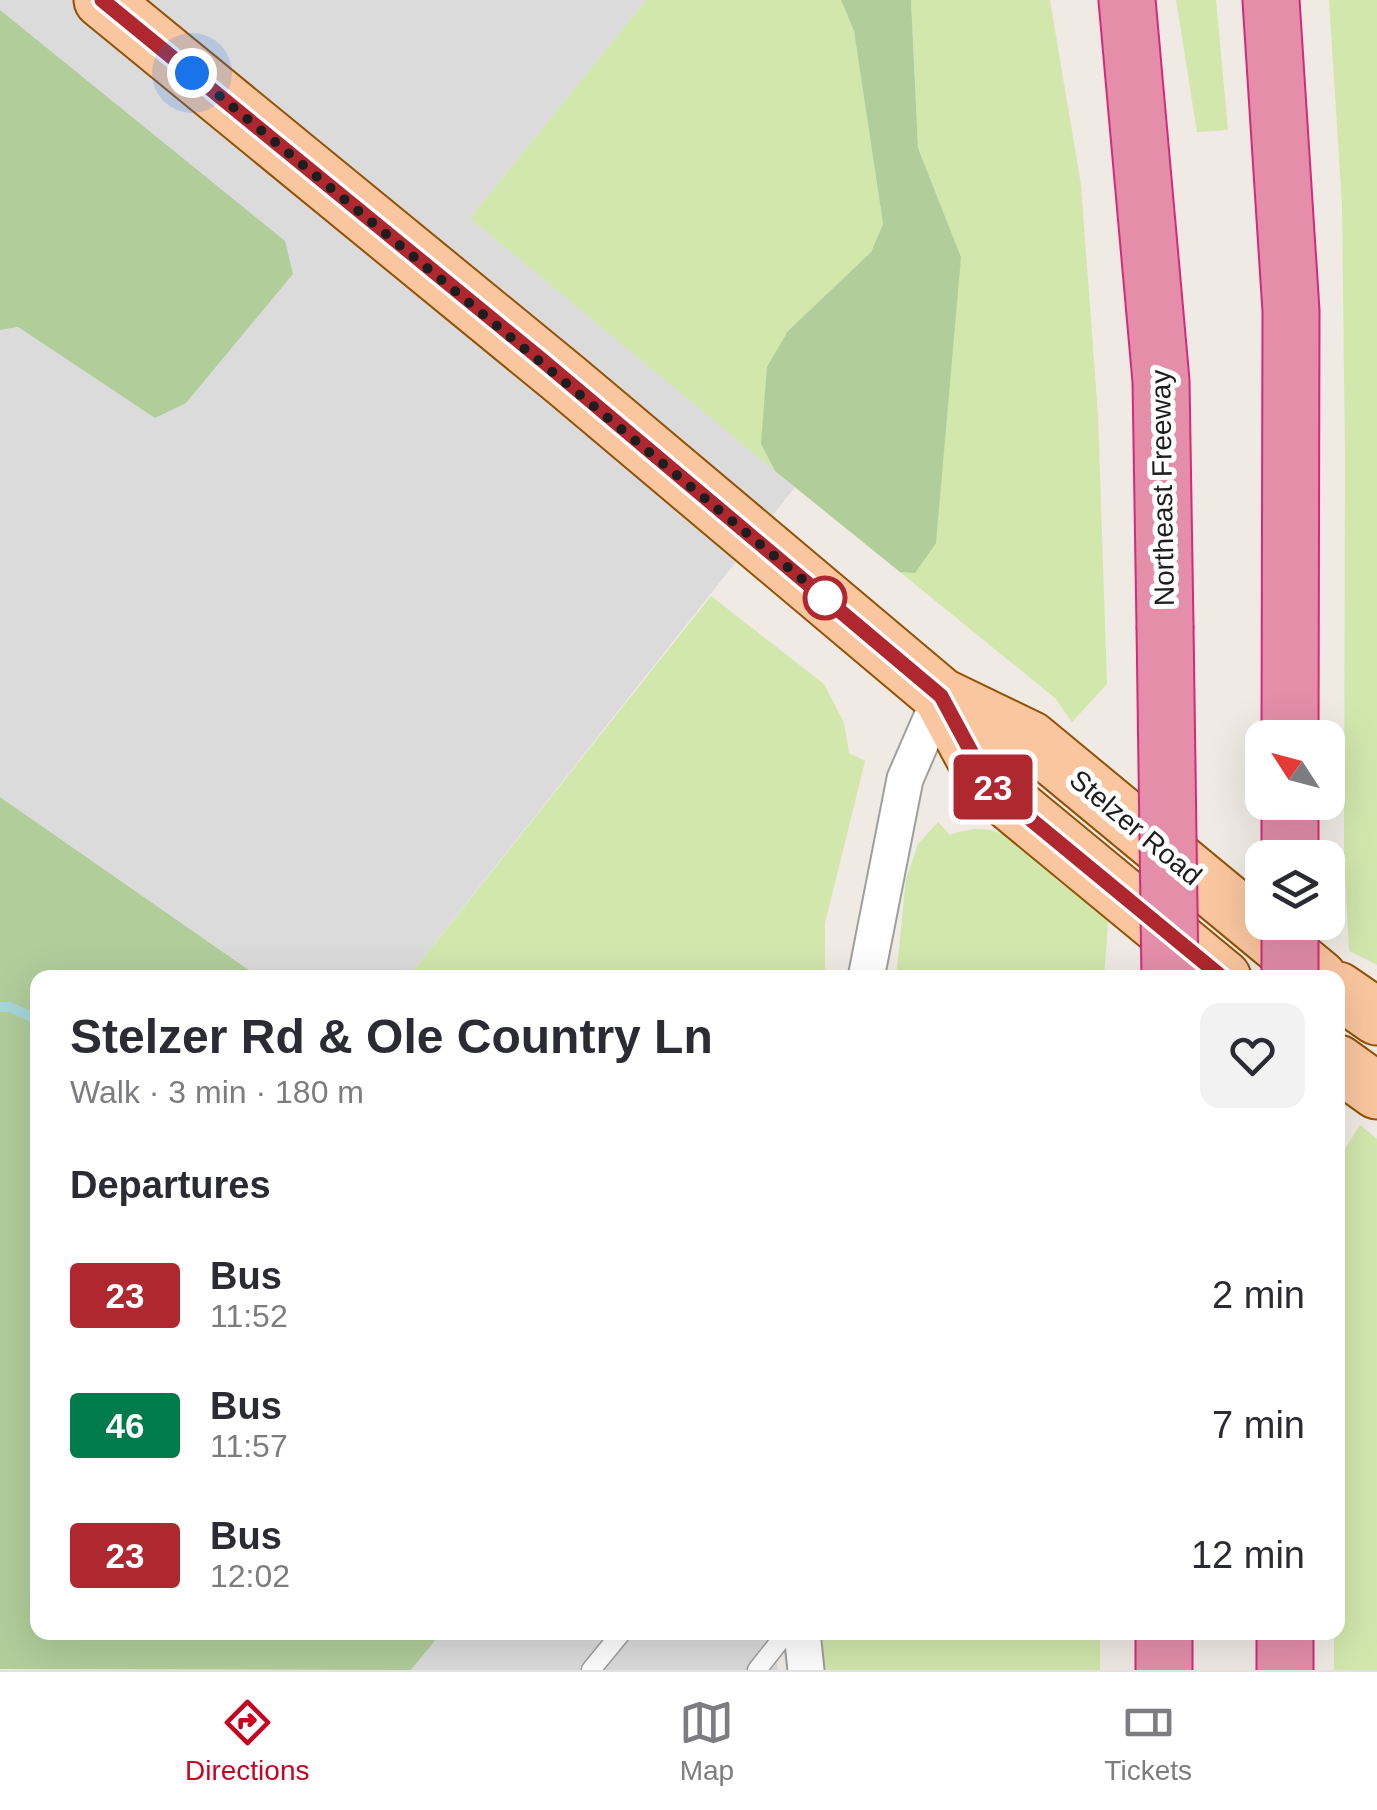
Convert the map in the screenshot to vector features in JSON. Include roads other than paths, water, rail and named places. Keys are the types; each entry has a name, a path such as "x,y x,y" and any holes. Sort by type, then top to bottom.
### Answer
{"highway":[{"path":"1093,0 1152,279"},
{"name":"Northeast Freeway","path":"1127,0 1161,381 1170,970"},
{"path":"1271,0 1291,311 1290,720"},
{"path":"1290,940 1290,970"},
{"path":"1164,1640 1164,1670"},
{"path":"1285,1640 1285,1670"}],"main road":[{"name":"Stelzer Road","path":"102,0 542,360 941,696 1030,739 1308,970"},
{"name":"Stelzer Road","path":"941,696 989,785 1213,970"},
{"path":"1345,995 1377,1018"},
{"path":"1345,1068 1377,1091"}],"street":[{"path":"868,970 905,779 941,696"},
{"path":"803,1640 806,1670"}],"lane":[{"path":"591,1670 615,1640"},
{"path":"757,1670 781,1640"}],"waterway":[{"path":"0,1007 30,1016"}]}
